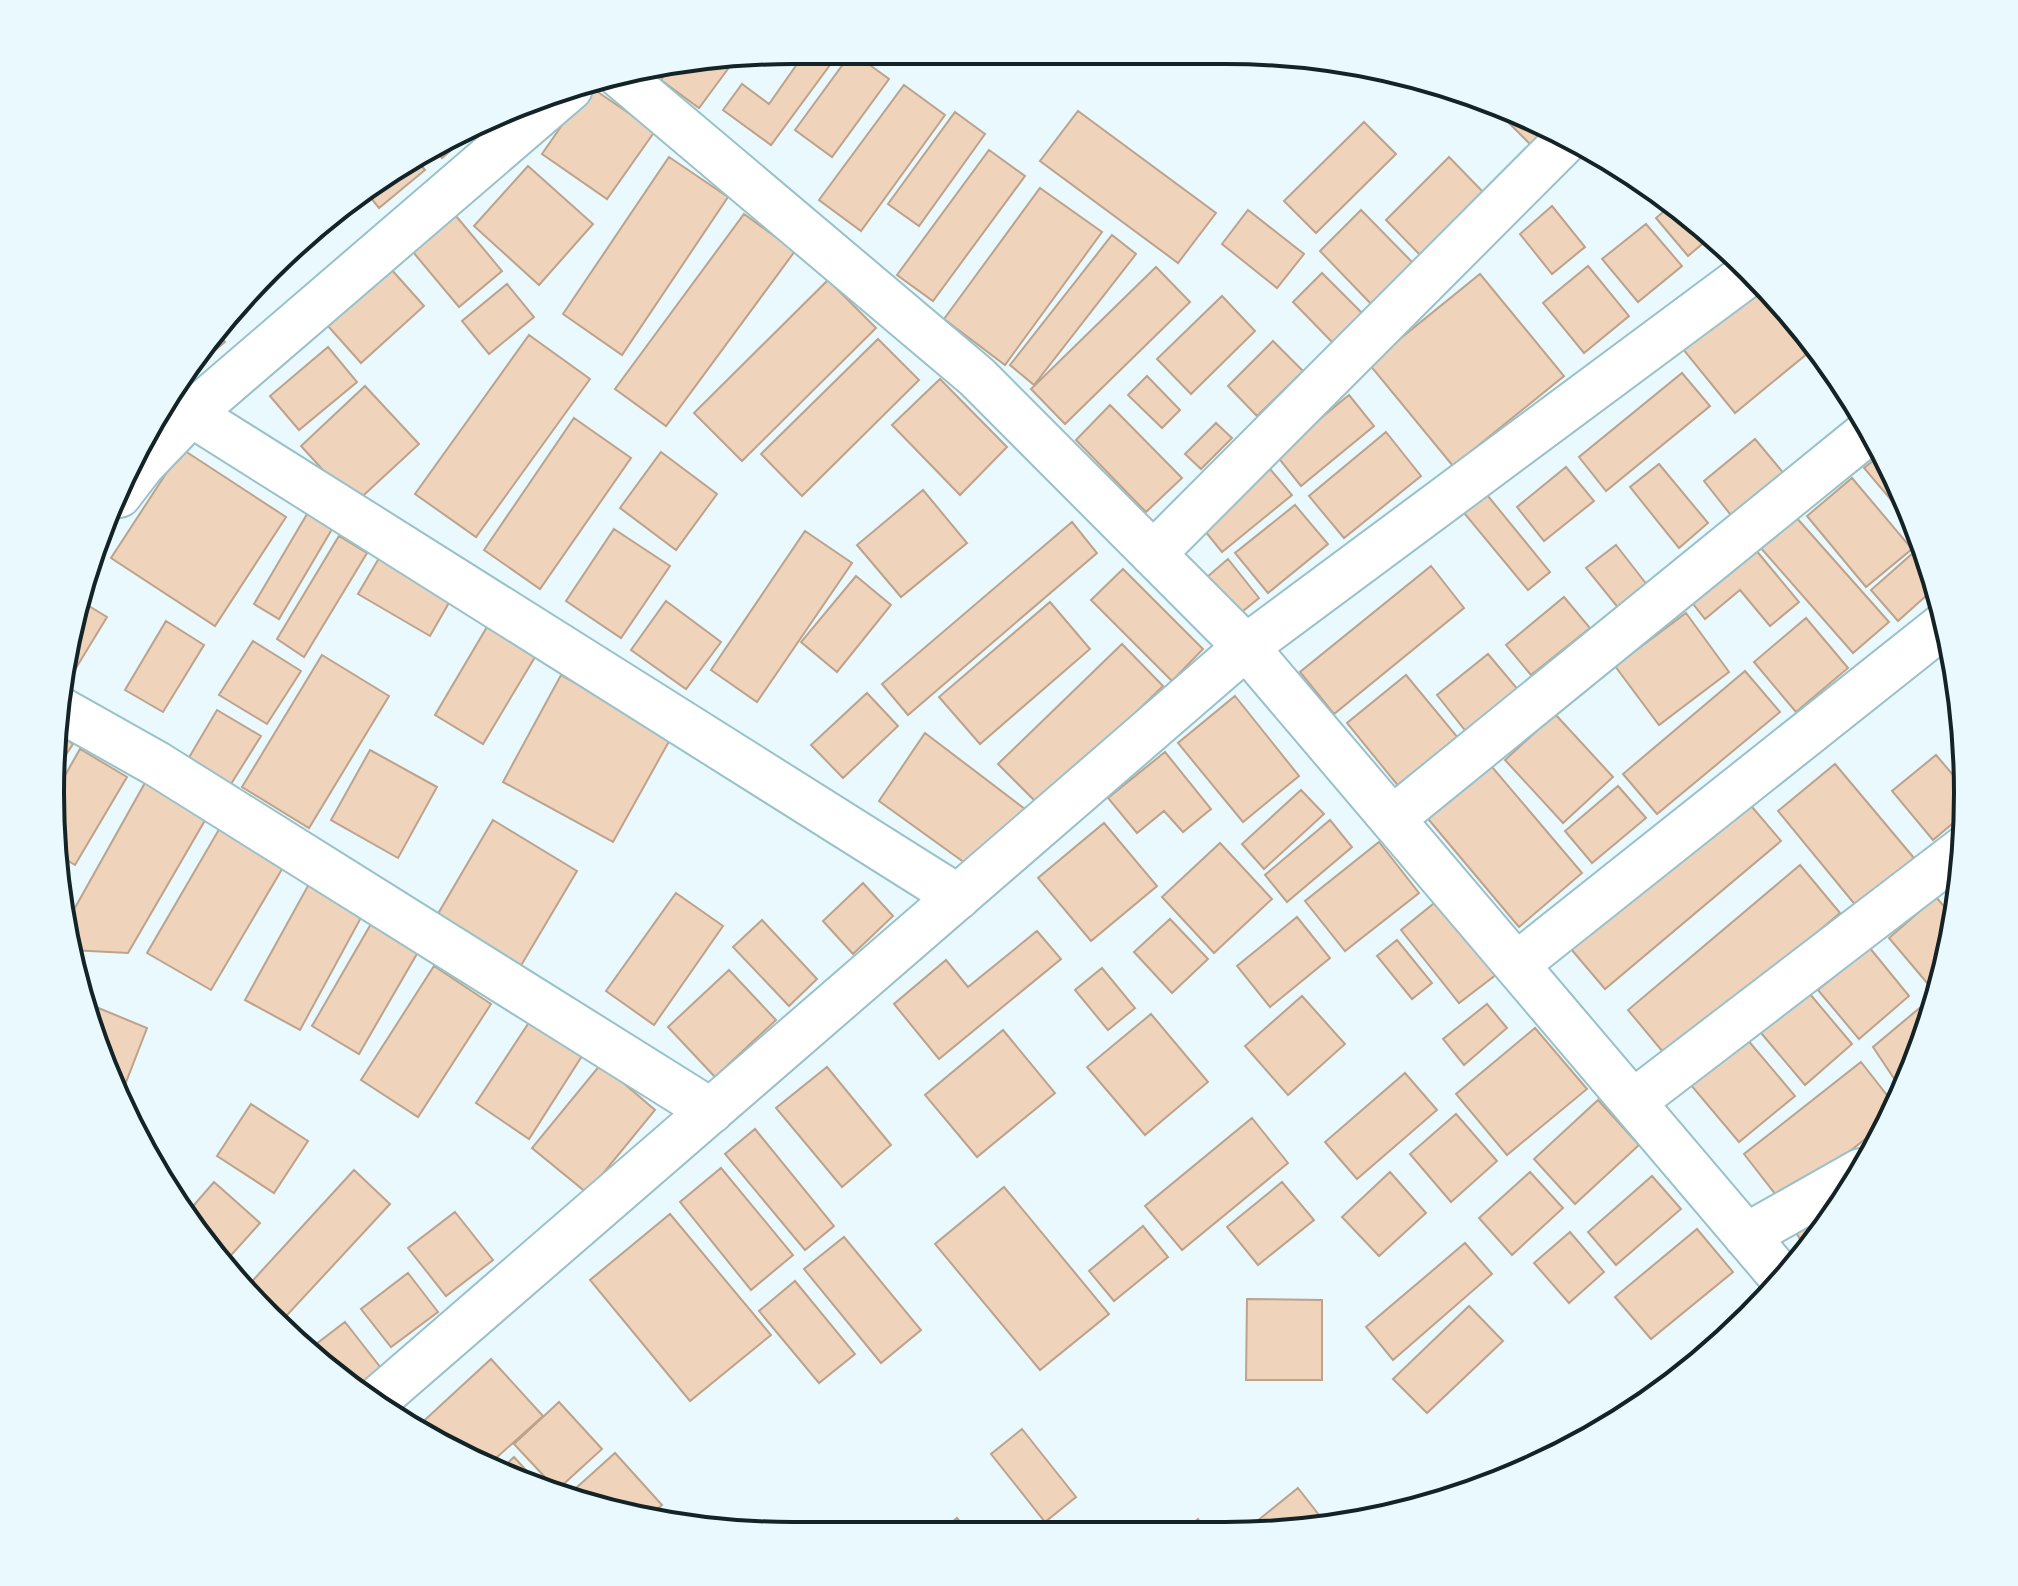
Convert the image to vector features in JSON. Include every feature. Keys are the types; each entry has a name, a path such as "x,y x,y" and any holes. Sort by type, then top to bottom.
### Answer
{"street":[{"path":"629,83 977,377 1246,647 1776,1271"},
{"path":"142,465 191,414 548,107"},
{"path":"1153,554 1560,146"},
{"path":"382,1395 1246,647 1741,279"},
{"path":"191,414 958,897"},
{"path":"1392,819 1861,438"},
{"path":"1516,965 1935,632"},
{"path":"69,714 157,764 711,1111"},
{"path":"1633,1102 1949,872"},
{"path":"1746,1236 1841,1182"}],"building":[{"path":"797,64 831,64 771,145 723,110 742,84 769,104"},
{"path":"843,64 868,64 889,79 832,157 795,130"},
{"path":"729,67 699,108 661,80 664,76"},
{"path":"904,85 945,115 861,231 819,200"},
{"path":"597,91 655,131 607,199 542,154 582,96"},
{"path":"1078,111 1216,213 1178,263 1040,161"},
{"path":"955,112 985,134 919,226 888,204"},
{"path":"1506,120 1547,139 1536,150"},
{"path":"1364,122 1396,154 1316,233 1284,201"},
{"path":"989,150 1025,176 933,301 897,275"},
{"path":"669,157 728,197 622,355 563,314"},
{"path":"1449,157 1485,194 1421,256 1386,220"},
{"path":"422,166 425,170 379,208 372,199"},
{"path":"528,166 593,224 539,285 474,226"},
{"path":"1040,188 1102,232 1005,365 944,319"},
{"path":"1552,206 1585,247 1552,274 1520,234"},
{"path":"1248,210 1304,254 1277,288 1222,244"},
{"path":"1361,210 1415,265 1373,306 1320,251"},
{"path":"1664,211 1703,243 1688,256 1656,218"},
{"path":"744,214 795,251 666,426 615,389"},
{"path":"456,216 502,271 459,307 413,252"},
{"path":"1646,224 1682,266 1638,302 1602,259"},
{"path":"1112,235 1136,254 1034,385 1010,365"},
{"path":"1588,266 1629,316 1584,353 1543,303"},
{"path":"1156,267 1190,302 1065,424 1031,389"},
{"path":"391,269 424,306 361,363 328,326"},
{"path":"1322,273 1363,314 1333,343 1293,302"},
{"path":"1480,274 1564,376 1453,466 1369,364"},
{"path":"828,280 876,328 742,461 694,413"},
{"path":"507,284 534,317 489,354 462,321"},
{"path":"1748,286 1807,354 1735,413 1678,343"},
{"path":"1222,296 1255,331 1191,394 1157,359"},
{"path":"529,335 590,379 476,537 415,494"},
{"path":"878,339 919,380 802,496 761,454"},
{"path":"1273,341 1303,371 1257,416 1228,386"},
{"path":"328,347 357,382 299,430 270,396"},
{"path":"1682,373 1710,406 1606,491 1579,457"},
{"path":"1147,376 1180,410 1162,428 1128,395"},
{"path":"940,379 1007,447 960,495 892,425"},
{"path":"365,386 419,444 354,504 301,446"},
{"path":"1349,395 1374,426 1301,486 1276,455"},
{"path":"1110,405 1182,478 1146,512 1076,440"},
{"path":"574,418 631,458 540,589 484,550"},
{"path":"1216,423 1232,438 1201,469 1185,454"},
{"path":"1386,432 1421,476 1344,538 1309,496"},
{"path":"1755,439 1786,476 1734,519 1704,481"},
{"path":"182,449 286,517 215,626 111,558"},
{"path":"661,452 717,494 676,550 620,508"},
{"path":"1873,461 1894,504 1864,468"},
{"path":"1659,464 1708,523 1679,548 1630,487"},
{"path":"1566,467 1594,501 1544,541 1517,507"},
{"path":"1270,469 1292,495 1222,552 1200,525"},
{"path":"1852,478 1912,549 1866,587 1807,516"},
{"path":"923,490 967,543 901,597 857,545"},
{"path":"1483,490 1550,572 1528,590 1460,508"},
{"path":"1295,505 1328,544 1268,593 1235,553"},
{"path":"310,509 335,524 279,619 254,604"},
{"path":"1795,516 1889,622 1853,653 1760,547"},
{"path":"1072,522 1097,553 908,715 882,684"},
{"path":"614,529 670,566 621,638 566,601"},
{"path":"805,531 852,563 757,702 711,670"},
{"path":"339,536 367,553 304,657 277,639"},
{"path":"1750,543 1799,602 1770,626 1740,590 1705,619 1686,595"},
{"path":"1616,545 1648,586 1620,610 1586,568"},
{"path":"382,553 454,594 430,636 358,594"},
{"path":"1913,553 1926,596 1898,621 1871,590"},
{"path":"1228,559 1259,598 1238,615 1207,577"},
{"path":"1431,566 1464,608 1334,714 1300,672"},
{"path":"1123,569 1203,649 1172,681 1091,600"},
{"path":"856,576 891,605 837,672 801,642"},
{"path":"1564,597 1590,628 1531,675 1506,645"},
{"path":"666,601 721,642 686,689 631,650"},
{"path":"1050,602 1090,649 980,744 939,697"},
{"path":"89,606 107,617 75,670"},
{"path":"1686,613 1729,672 1659,725 1615,666"},
{"path":"1806,618 1848,668 1796,712 1754,662"},
{"path":"166,621 204,645 163,712 125,690"},
{"path":"487,627 535,657 483,744 435,715"},
{"path":"253,641 301,671 267,724 219,695"},
{"path":"1122,644 1163,686 1040,806 998,764"},
{"path":"1488,654 1520,692 1468,734 1437,695"},
{"path":"322,655 389,696 309,828 242,787"},
{"path":"1745,671 1780,712 1657,814 1623,774"},
{"path":"561,675 672,736 613,842 503,782"},
{"path":"1406,675 1459,739 1400,788 1347,723"},
{"path":"867,693 898,726 843,778 811,745"},
{"path":"1235,696 1299,776 1243,822 1178,743"},
{"path":"217,710 261,736 226,792 184,766"},
{"path":"1555,714 1613,777 1563,823 1505,760"},
{"path":"925,733 1025,809 965,863 879,801"},
{"path":"66,740 73,744 66,755"},
{"path":"80,749 127,777 75,865 68,861 65,776"},
{"path":"370,750 437,787 398,858 331,820"},
{"path":"1165,752 1211,809 1183,832 1164,811 1137,833 1108,798"},
{"path":"1936,755 1953,775 1953,823 1933,840 1892,791"},
{"path":"1487,761 1582,873 1519,927 1424,814"},
{"path":"1835,764 1914,858 1857,907 1778,811"},
{"path":"150,774 211,810 128,953 82,951 74,910"},
{"path":"1618,786 1646,818 1592,863 1565,831"},
{"path":"1301,790 1324,814 1264,869 1242,844"},
{"path":"1747,801 1781,841 1605,989 1571,949"},
{"path":"493,820 577,871 516,974 432,924"},
{"path":"1330,820 1352,847 1287,902 1265,875"},
{"path":"1104,823 1157,886 1091,941 1038,878"},
{"path":"221,826 285,864 211,990 147,953"},
{"path":"1379,842 1419,893 1345,951 1305,901"},
{"path":"1220,843 1272,899 1214,953 1162,897"},
{"path":"1800,865 1840,913 1668,1058 1628,1010"},
{"path":"863,883 893,916 853,954 823,921"},
{"path":"309,884 363,914 300,1030 245,1000"},
{"path":"676,893 723,926 654,1025 606,991"},
{"path":"1936,897 1945,907 1928,984 1889,938"},
{"path":"1438,900 1497,974 1459,1003 1401,930"},
{"path":"1297,917 1330,958 1270,1007 1237,966"},
{"path":"1170,919 1208,959 1172,993 1134,952"},
{"path":"762,920 817,979 789,1006 733,947"},
{"path":"371,924 418,952 359,1054 312,1026"},
{"path":"1037,931 1061,959 939,1059 894,1004 946,960 968,987"},
{"path":"1397,940 1432,983 1412,999 1377,956"},
{"path":"1869,947 1909,996 1859,1039 1818,990"},
{"path":"434,966 491,1004 418,1117 361,1080"},
{"path":"1102,968 1135,1008 1108,1030 1075,990"},
{"path":"729,970 776,1020 715,1077 668,1027"},
{"path":"1804,987 1852,1044 1805,1085 1756,1027"},
{"path":"1302,996 1345,1044 1288,1095 1245,1046"},
{"path":"1487,1004 1507,1028 1464,1065 1443,1039"},
{"path":"1921,1006 1895,1080 1873,1047"},
{"path":"97,1007 147,1028 125,1085"},
{"path":"1151,1014 1208,1082 1145,1135 1087,1067"},
{"path":"530,1021 582,1056 529,1139 476,1103"},
{"path":"1535,1028 1587,1089 1507,1155 1456,1094"},
{"path":"1003,1030 1055,1093 977,1157 925,1095"},
{"path":"1746,1038 1795,1096 1739,1142 1690,1084"},
{"path":"1861,1062 1888,1096 1867,1138 1783,1204 1744,1154"},
{"path":"601,1064 655,1110 587,1193 532,1148"},
{"path":"827,1067 891,1145 842,1187 776,1108"},
{"path":"1405,1073 1437,1110 1357,1179 1325,1142"},
{"path":"1598,1100 1639,1145 1575,1204 1534,1159"},
{"path":"251,1104 308,1141 274,1193 217,1156"},
{"path":"1456,1114 1497,1161 1451,1202 1410,1154"},
{"path":"1252,1118 1288,1163 1182,1250 1145,1206"},
{"path":"755,1129 834,1226 805,1250 725,1154"},
{"path":"721,1168 793,1255 751,1290 680,1202"},
{"path":"354,1170 390,1204 286,1316 252,1281"},
{"path":"1390,1172 1426,1213 1379,1256 1342,1217"},
{"path":"1530,1172 1563,1208 1512,1255 1479,1218"},
{"path":"1652,1176 1681,1209 1616,1265 1588,1232"},
{"path":"214,1182 260,1223 230,1256 193,1206"},
{"path":"1282,1182 1314,1220 1258,1265 1227,1227"},
{"path":"1004,1187 1109,1314 1040,1370 935,1244"},
{"path":"1824,1208 1801,1240 1792,1226"},
{"path":"455,1212 493,1260 446,1296 408,1248"},
{"path":"670,1214 771,1335 690,1401 590,1280"},
{"path":"1143,1226 1168,1257 1114,1301 1089,1271"},
{"path":"1697,1229 1733,1272 1651,1339 1615,1297"},
{"path":"1570,1232 1604,1272 1569,1303 1534,1263"},
{"path":"844,1237 921,1330 881,1363 804,1269"},
{"path":"1465,1243 1492,1274 1393,1360 1366,1327"},
{"path":"408,1273 438,1312 391,1347 361,1309"},
{"path":"795,1281 855,1354 819,1383 759,1311"},
{"path":"1247,1299 1322,1300 1322,1380 1246,1380"},
{"path":"1469,1306 1503,1341 1427,1413 1393,1379"},
{"path":"345,1322 381,1368 364,1382 316,1344"},
{"path":"491,1359 543,1416 496,1458 423,1421"},
{"path":"559,1402 602,1449 563,1484 546,1478 514,1444"},
{"path":"1022,1429 1076,1497 1045,1522 991,1454"},
{"path":"615,1453 662,1505 657,1509 651,1508 576,1488"},
{"path":"514,1457 527,1472 514,1467 507,1464"},
{"path":"1298,1488 1320,1516 1273,1520 1258,1521"}]}
